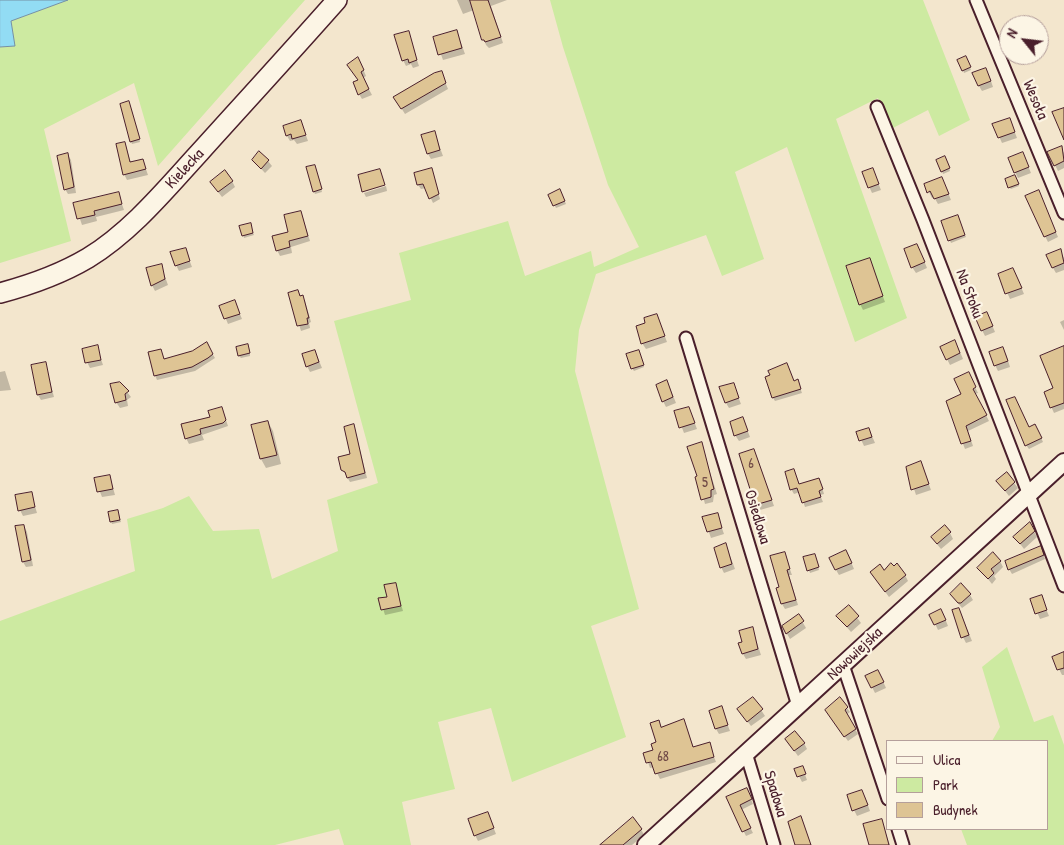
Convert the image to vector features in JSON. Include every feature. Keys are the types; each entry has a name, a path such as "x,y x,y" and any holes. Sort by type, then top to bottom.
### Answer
{"main road":[{"name":"Kielecka","path":"0,294 62,271 88,258 116,238 152,204 337,0"}],"street":[{"name":"Wesoła","path":"976,0 1064,213"},
{"name":"Na Stoku","path":"877,107 1064,586"},
{"name":"Osiedlowa","path":"686,338 798,706"},
{"name":"Nowowiejska","path":"653,842 746,753 1064,462"},
{"path":"843,665 886,793"},
{"name":"Spadowa","path":"746,753 774,845"},
{"path":"898,830 903,845"}],"green space":[{"path":"68,0 305,0 158,166 134,83 44,129 71,241 0,263 0,47 14,46 11,21"},
{"path":"550,0 923,0 970,120 939,136 928,110 891,129 878,98 836,119 907,318 855,342 787,147 735,172 764,259 722,276 706,235 596,274 579,330 575,371 639,609 591,626 626,737 512,782 491,708 438,722 455,789 402,802 411,845 344,845 339,829 275,845 0,845 0,621 135,571 127,519 163,508 189,496 213,531 259,529 272,579 338,551 327,500 378,483 334,321 411,300 399,253 508,221 525,276 591,251 594,267 639,247 608,185 563,47"},
{"path":"1007,647 1034,722 1053,715 1064,745 1064,845 967,845 961,830 1049,830 1049,740 993,740 1000,727 982,667"}],"water":[{"path":"0,0 68,0 11,21 15,46 0,47"}],"building":[{"path":"470,0 488,0 501,37 485,42 482,40"},
{"path":"457,30 462,48 438,55 433,37"},
{"path":"409,31 417,60 409,63 408,59 402,61 394,35"},
{"path":"966,56 971,67 962,71 957,60"},
{"path":"358,57 364,70 361,72 369,89 358,95 353,82 358,80 347,65"},
{"path":"986,68 991,81 978,86 972,73"},
{"path":"442,71 446,83 401,109 393,97 434,73"},
{"path":"129,101 140,139 130,142 120,104"},
{"path":"1064,108 1064,140 1052,112"},
{"path":"1010,118 1015,132 998,138 992,124"},
{"path":"301,120 306,135 292,139 291,134 286,136 283,126"},
{"path":"435,131 440,150 427,154 421,135"},
{"path":"125,142 130,162 143,159 146,169 123,175 116,144"},
{"path":"1062,146 1064,161 1054,166 1047,152"},
{"path":"259,151 269,160 261,169 252,160"},
{"path":"1023,152 1029,167 1014,173 1008,158"},
{"path":"68,153 74,187 64,190 57,156"},
{"path":"945,156 950,168 941,172 936,160"},
{"path":"315,165 322,189 313,192 306,167"},
{"path":"432,168 439,194 429,199 423,184 417,185 414,173"},
{"path":"873,168 879,184 868,188 862,172"},
{"path":"380,169 385,185 362,192 358,175"},
{"path":"225,170 233,181 218,192 210,182"},
{"path":"1015,175 1019,184 1008,188 1005,179"},
{"path":"942,177 949,194 934,199 930,191 927,193 924,184"},
{"path":"560,189 565,201 553,206 548,195"},
{"path":"1039,190 1056,232 1044,237 1025,196"},
{"path":"119,192 122,204 94,211 95,215 77,219 73,203"},
{"path":"301,211 308,236 289,241 290,247 276,251 272,236 288,232 284,215"},
{"path":"958,215 965,235 948,241 941,221"},
{"path":"251,223 253,233 242,236 239,226"},
{"path":"917,244 925,262 911,268 904,249"},
{"path":"186,248 190,261 175,266 170,252"},
{"path":"1061,249 1064,263 1052,268 1046,255"},
{"path":"870,258 883,296 859,305 846,266"},
{"path":"162,264 165,279 151,286 146,268"},
{"path":"1013,268 1022,288 1005,294 998,274"},
{"path":"298,290 300,296 303,295 309,318 307,318 308,324 297,326 288,293"},
{"path":"235,300 240,314 224,319 219,306"},
{"path":"987,312 993,326 981,331 975,317"},
{"path":"657,314 665,336 641,344 636,326 645,323 644,318"},
{"path":"955,340 960,353 946,360 940,347"},
{"path":"207,342 213,354 208,358 192,367 154,376 148,352 161,349 164,359 192,351"},
{"path":"248,344 250,353 238,356 236,347"},
{"path":"98,345 101,360 85,363 82,349"},
{"path":"1064,346 1064,403 1050,408 1044,392 1053,388 1040,356"},
{"path":"1003,347 1008,361 994,366 989,352"},
{"path":"315,350 319,362 306,367 302,354"},
{"path":"639,350 644,365 631,369 626,354"},
{"path":"46,362 52,392 37,395 31,365"},
{"path":"787,363 794,381 798,379 801,389 772,398 765,377 770,375 768,371"},
{"path":"969,372 976,387 973,389 987,415 966,426 971,441 961,444 946,401 961,394 954,379"},
{"path":"667,380 673,397 662,402 656,385"},
{"path":"120,382 129,391 125,394 126,400 115,403 110,384"},
{"path":"734,383 739,398 725,403 719,387"},
{"path":"1015,397 1029,427 1035,424 1042,438 1025,446 1006,400"},
{"path":"222,407 226,420 223,423 200,429 201,434 185,439 181,424 210,417 208,411"},
{"path":"689,407 695,423 679,428 674,411"},
{"path":"743,417 748,431 734,436 730,422"},
{"path":"268,421 277,455 260,459 251,425"},
{"path":"354,424 365,473 347,478 345,472 341,470 338,457 350,454 344,427"},
{"path":"869,428 872,437 859,441 856,432"},
{"path":"702,442 714,489 711,490 711,497 701,500 695,477 697,476 687,447"},
{"path":"754,449 772,500 755,505 739,454"},
{"path":"921,461 929,484 911,490 906,467"},
{"path":"794,469 799,484 819,478 823,489 819,491 821,497 802,503 797,488 790,490 785,472"},
{"path":"1007,472 1015,482 1005,491 996,481"},
{"path":"110,475 113,489 97,492 94,478"},
{"path":"32,492 35,507 18,511 15,495"},
{"path":"118,510 120,520 110,522 108,512"},
{"path":"718,513 722,528 707,532 702,517"},
{"path":"1030,522 1035,531 1020,544 1013,537"},
{"path":"24,525 31,560 22,562 15,526"},
{"path":"945,525 951,532 937,544 931,537"},
{"path":"726,543 732,564 720,568 714,548"},
{"path":"1041,546 1044,555 1008,570 1005,561"},
{"path":"846,550 852,563 835,570 829,558"},
{"path":"785,552 790,569 787,570 796,600 781,604 776,588 779,587 770,556"},
{"path":"993,552 1001,561 991,569 994,573 988,579 977,568"},
{"path":"815,554 819,567 807,571 803,557"},
{"path":"891,563 894,566 897,563 906,575 885,592 870,572 880,564 884,570"},
{"path":"396,583 401,606 381,610 378,598 387,597 384,585"},
{"path":"961,583 971,594 961,603 958,603 950,594"},
{"path":"1042,595 1047,610 1035,614 1030,599"},
{"path":"849,605 859,616 847,627 836,616"},
{"path":"959,608 969,635 961,638 952,610"},
{"path":"941,609 946,620 934,625 929,615"},
{"path":"799,614 804,621 786,634 782,626"},
{"path":"753,627 758,649 742,654 738,643 742,642 739,631"},
{"path":"1064,652 1064,668 1057,670 1052,657"},
{"path":"878,670 884,682 871,688 865,676"},
{"path":"753,697 763,709 747,722 737,709"},
{"path":"840,697 848,707 845,710 856,729 844,737 825,710"},
{"path":"722,706 728,725 715,729 709,711"},
{"path":"684,719 693,747 710,742 714,757 655,774 651,762 646,763 643,753 653,750 651,744 656,742 650,723 659,720 661,727"},
{"path":"795,731 805,743 794,751 785,739"},
{"path":"803,766 806,774 797,777 794,769"},
{"path":"747,788 752,799 740,805 751,828 742,832 726,797"},
{"path":"862,790 868,805 852,811 847,795"},
{"path":"488,812 494,828 474,836 468,819"},
{"path":"801,816 811,845 795,845 788,822"},
{"path":"633,817 642,829 623,845 600,845"},
{"path":"882,819 889,845 869,845 863,824"}]}
